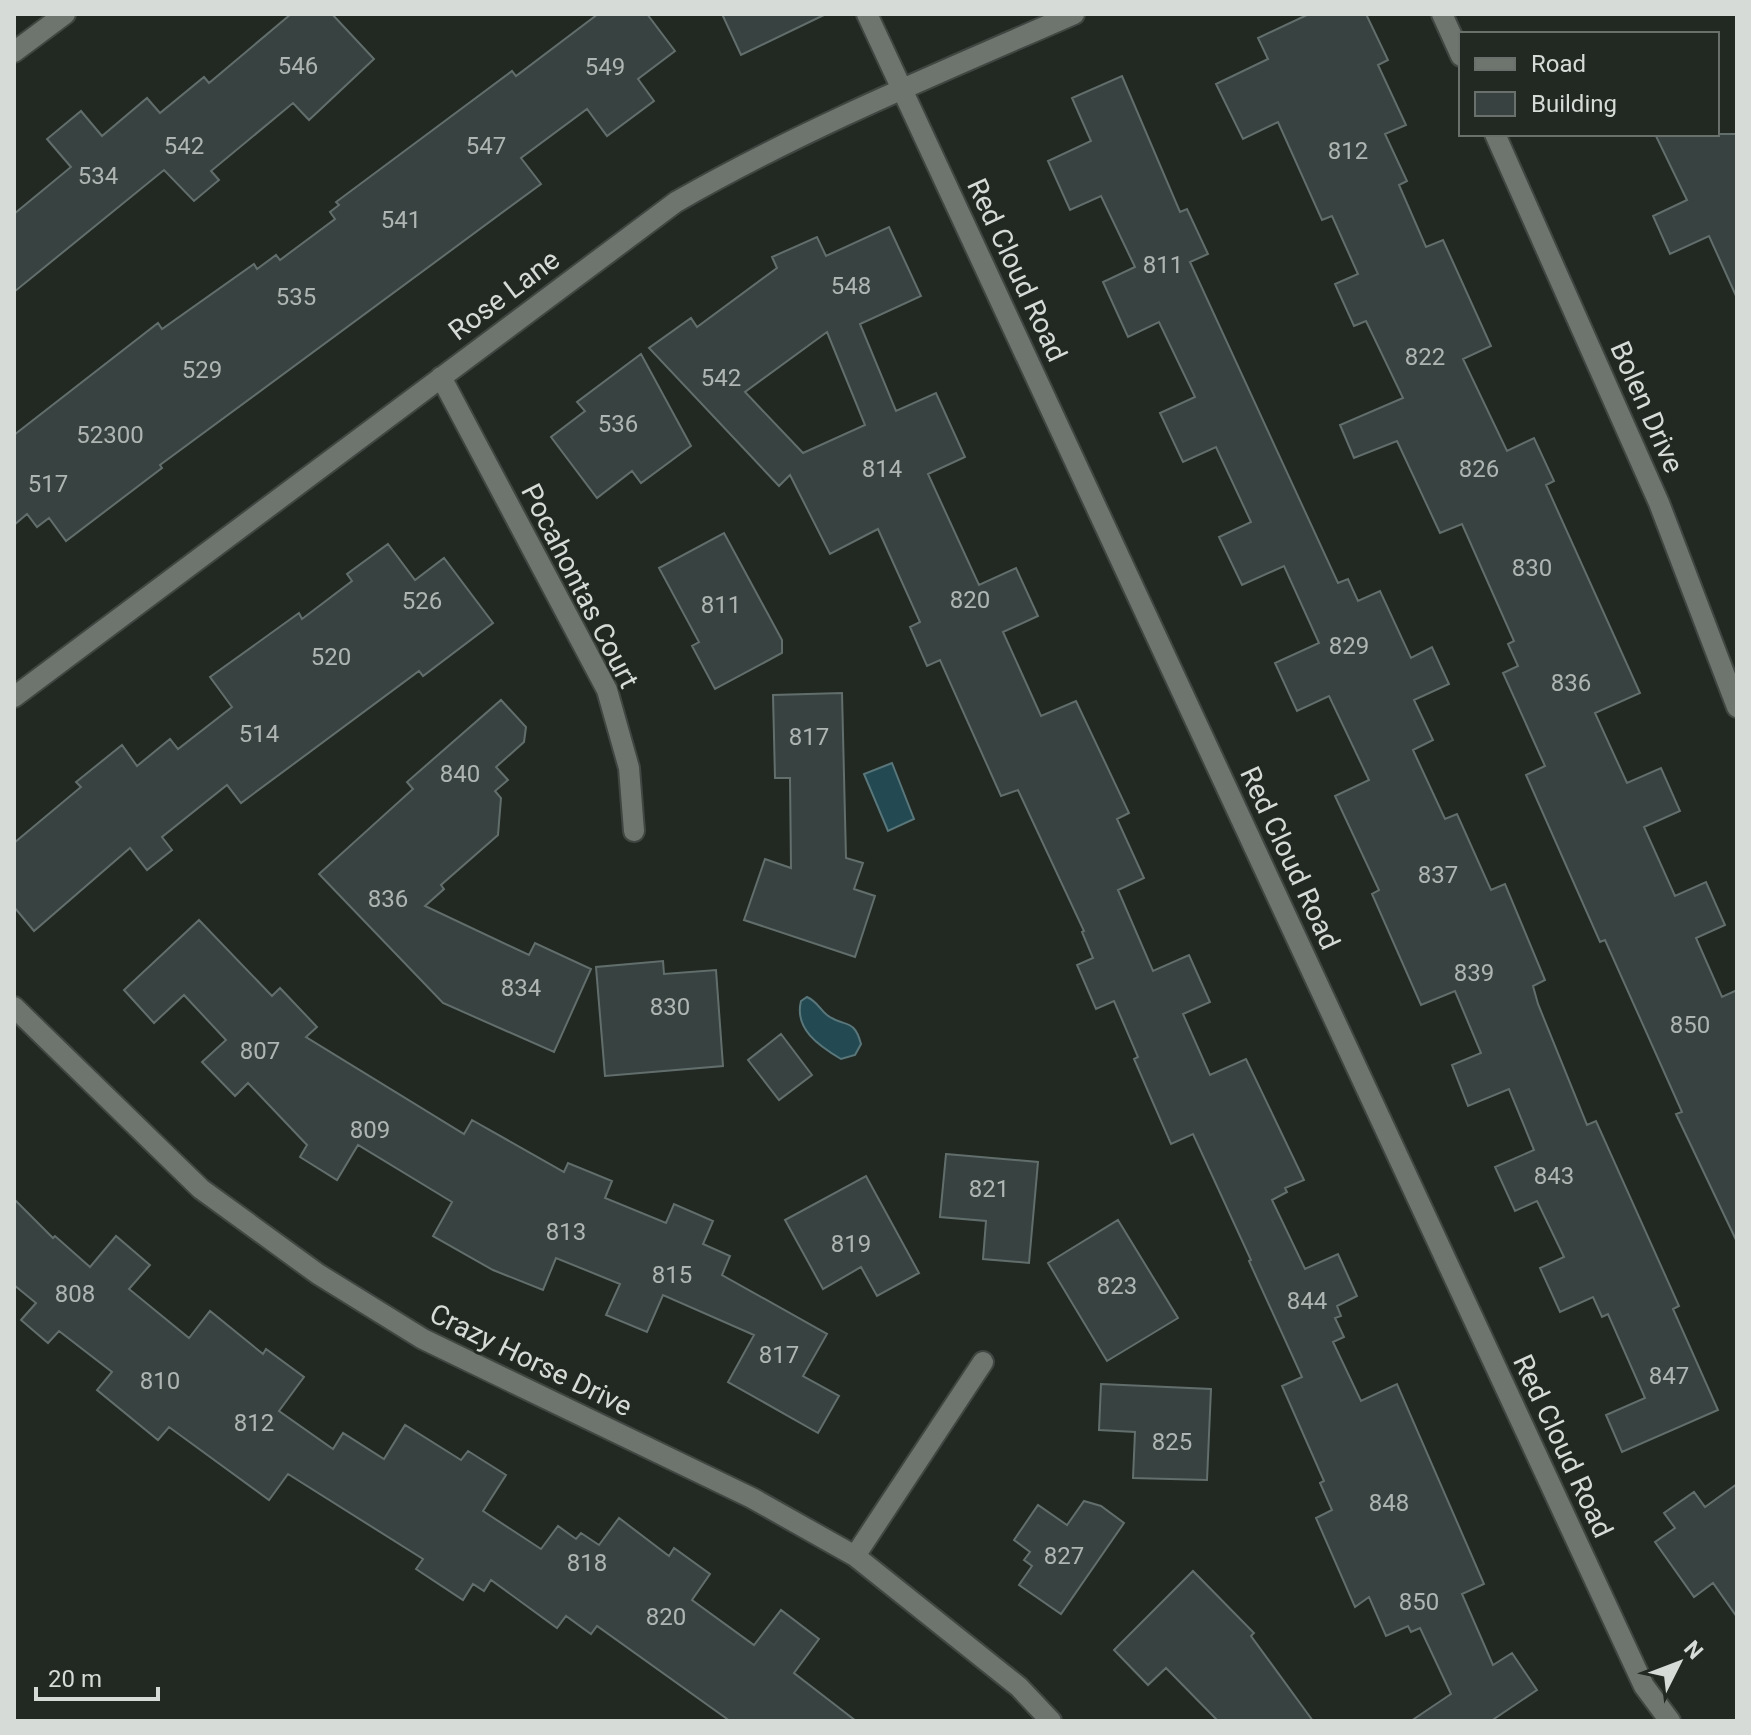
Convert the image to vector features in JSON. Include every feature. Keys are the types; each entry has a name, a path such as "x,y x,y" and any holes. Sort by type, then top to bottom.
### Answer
{"street":[{"path":"14,52 65,14"},
{"name":"Red Cloud Road","path":"867,14 1644,1686 1670,1721"},
{"name":"Rose Lane","path":"14,697 676,202 749,160 1074,14"},
{"path":"1442,14 1459,52"},
{"name":"Bolen Drive","path":"1496,136 1659,503 1737,707"},
{"name":"Pocahontas Court","path":"441,377 607,690 629,768 634,831"},
{"name":"Crazy Horse Drive","path":"14,1007 201,1189 318,1274 423,1339 752,1498 855,1556 1019,1687 1051,1721"},
{"path":"855,1556 983,1362"}],"water":[{"path":"892,763 914,819 888,831 864,774"},
{"path":"807,997 833,1019 852,1026 861,1044 855,1055 841,1059 810,1036 801,1020 800,1011 801,1001"}],"building":[{"path":"291,14 332,14 374,59 309,120 293,103 211,171 219,180 194,201 164,170 14,292 14,214 71,167 47,139 81,111 102,136 147,98 160,113 204,77 209,83"},
{"path":"598,14 647,14 675,51 638,79 654,101 607,136 587,109 521,158 541,184 160,465 162,468 66,541 49,518 37,527 27,514 14,525 14,435 158,323 162,329 254,264 257,269 276,255 280,260 335,219 330,212 339,205 336,202 512,71 516,76"},
{"path":"722,14 826,14 741,55"},
{"path":"1309,14 1366,14 1388,60 1378,65 1406,125 1385,134 1407,181 1399,185 1426,247 1443,240 1491,346 1463,359 1507,451 1534,438 1554,481 1546,485 1640,693 1595,713 1627,783 1661,768 1680,811 1644,827 1675,896 1706,882 1725,925 1696,938 1722,997 1737,990 1737,1242 1676,1114 1682,1112 1605,940 1600,942 1526,775 1545,766 1503,673 1518,666 1508,644 1514,641 1462,524 1440,533 1397,441 1354,458 1340,425 1403,398 1366,321 1354,326 1335,284 1358,274 1332,216 1322,220 1278,122 1243,139 1216,84 1268,59 1258,38"},
{"path":"1122,76 1180,212 1187,209 1208,254 1190,262 1338,583 1348,579 1358,601 1380,591 1411,658 1432,647 1449,684 1414,700 1433,740 1413,750 1445,819 1457,814 1491,890 1505,884 1545,980 1533,986 1538,1004 1587,1125 1596,1121 1679,1306 1673,1309 1718,1410 1622,1452 1606,1415 1645,1398 1608,1314 1602,1317 1593,1297 1560,1312 1540,1268 1564,1257 1537,1201 1515,1211 1495,1167 1534,1150 1509,1089 1468,1106 1452,1065 1481,1053 1455,991 1421,1005 1372,894 1379,890 1335,796 1369,780 1329,696 1297,711 1275,663 1319,643 1284,566 1242,585 1219,537 1251,522 1216,447 1183,462 1160,413 1195,397 1159,322 1128,337 1103,282 1135,267 1101,196 1070,210 1048,161 1091,141 1072,98"},
{"path":"1737,134 1737,298 1709,236 1670,254 1653,216 1687,200 1656,136"},
{"path":"889,227 921,296 860,324 896,411 936,393 965,457 928,474 979,585 1016,568 1038,616 1003,632 1041,716 1076,701 1129,813 1117,819 1144,878 1118,890 1153,971 1189,955 1210,1002 1183,1014 1210,1075 1246,1059 1304,1180 1285,1188 1287,1192 1272,1200 1305,1269 1338,1254 1357,1296 1337,1306 1341,1316 1335,1318 1344,1337 1333,1342 1361,1401 1397,1384 1484,1584 1462,1594 1493,1665 1512,1653 1537,1690 1491,1721 1411,1721 1451,1694 1420,1628 1411,1632 1408,1626 1386,1636 1369,1597 1355,1607 1316,1518 1332,1510 1320,1483 1324,1481 1282,1386 1302,1377 1251,1260 1193,1134 1171,1144 1134,1059 1138,1057 1114,1001 1096,1009 1077,965 1093,958 1084,931 1018,790 1001,796 940,660 927,666 910,627 920,622 878,529 830,554 790,475 779,486 649,348 691,318 697,327 777,268 772,257 817,237 826,256","holes":["827,332 865,425 803,453 745,392"]},
{"path":"641,354 691,446 641,483 632,471 597,498 551,437 585,411 577,402"},
{"path":"724,533 782,640 782,653 715,689 692,646 699,642 659,568"},
{"path":"388,544 415,580 444,558 493,623 423,676 419,671 241,803 227,785 162,837 172,850 147,870 130,848 34,931 14,907 14,843 81,787 76,782 122,745 137,766 170,739 178,749 232,707 210,677 299,613 302,619 352,581 347,574"},
{"path":"842,693 846,858 863,863 854,889 875,896 855,957 744,920 765,859 791,868 790,778 775,778 773,695"},
{"path":"501,700 526,727 524,742 496,767 508,780 495,791 501,798 498,835 441,885 444,889 425,906 529,955 535,943 591,969 554,1052 443,1003 319,874 413,789 407,782"},
{"path":"199,920 272,996 280,988 317,1027 306,1037 464,1134 472,1120 564,1172 568,1163 612,1181 605,1198 666,1223 674,1204 713,1221 703,1244 730,1256 722,1275 827,1334 803,1376 839,1396 818,1433 728,1382 754,1335 663,1295 647,1332 606,1315 620,1284 556,1258 543,1290 493,1270 433,1236 452,1202 358,1145 337,1180 300,1157 307,1145 248,1083 235,1096 202,1062 226,1040 184,995 154,1023 124,990"},
{"path":"663,961 664,974 716,970 723,1066 605,1076 596,967"},
{"path":"781,1034 812,1075 779,1100 748,1060"},
{"path":"946,1154 1038,1162 1029,1263 983,1259 986,1221 940,1217"},
{"path":"866,1176 919,1273 877,1296 861,1267 823,1289 785,1220"},
{"path":"14,1199 53,1238 55,1236 90,1267 116,1236 150,1265 129,1289 189,1338 210,1311 263,1354 266,1349 304,1377 279,1411 333,1449 343,1433 384,1459 405,1425 461,1460 468,1451 506,1475 483,1511 541,1549 558,1526 576,1539 581,1533 599,1545 619,1518 669,1556 674,1548 710,1574 692,1600 754,1645 781,1610 819,1639 794,1673 856,1721 730,1721 597,1626 591,1634 566,1616 557,1628 491,1580 484,1591 473,1584 463,1600 416,1569 423,1559 288,1474 269,1500 169,1427 158,1440 97,1390 112,1372 59,1331 48,1343 21,1320 36,1303 14,1285"},
{"path":"1118,1220 1178,1318 1107,1361 1048,1263"},
{"path":"1101,1384 1211,1389 1207,1480 1133,1478 1135,1432 1099,1430"},
{"path":"1737,1484 1737,1617 1713,1583 1694,1597 1655,1542 1675,1528 1664,1513 1694,1492 1705,1507"},
{"path":"1084,1501 1101,1506 1124,1523 1061,1614 1019,1585 1032,1566 1024,1560 1030,1552 1014,1540 1038,1505 1067,1525"},
{"path":"1193,1571 1254,1633 1251,1636 1313,1721 1218,1721 1166,1668 1148,1685 1114,1650"}]}
